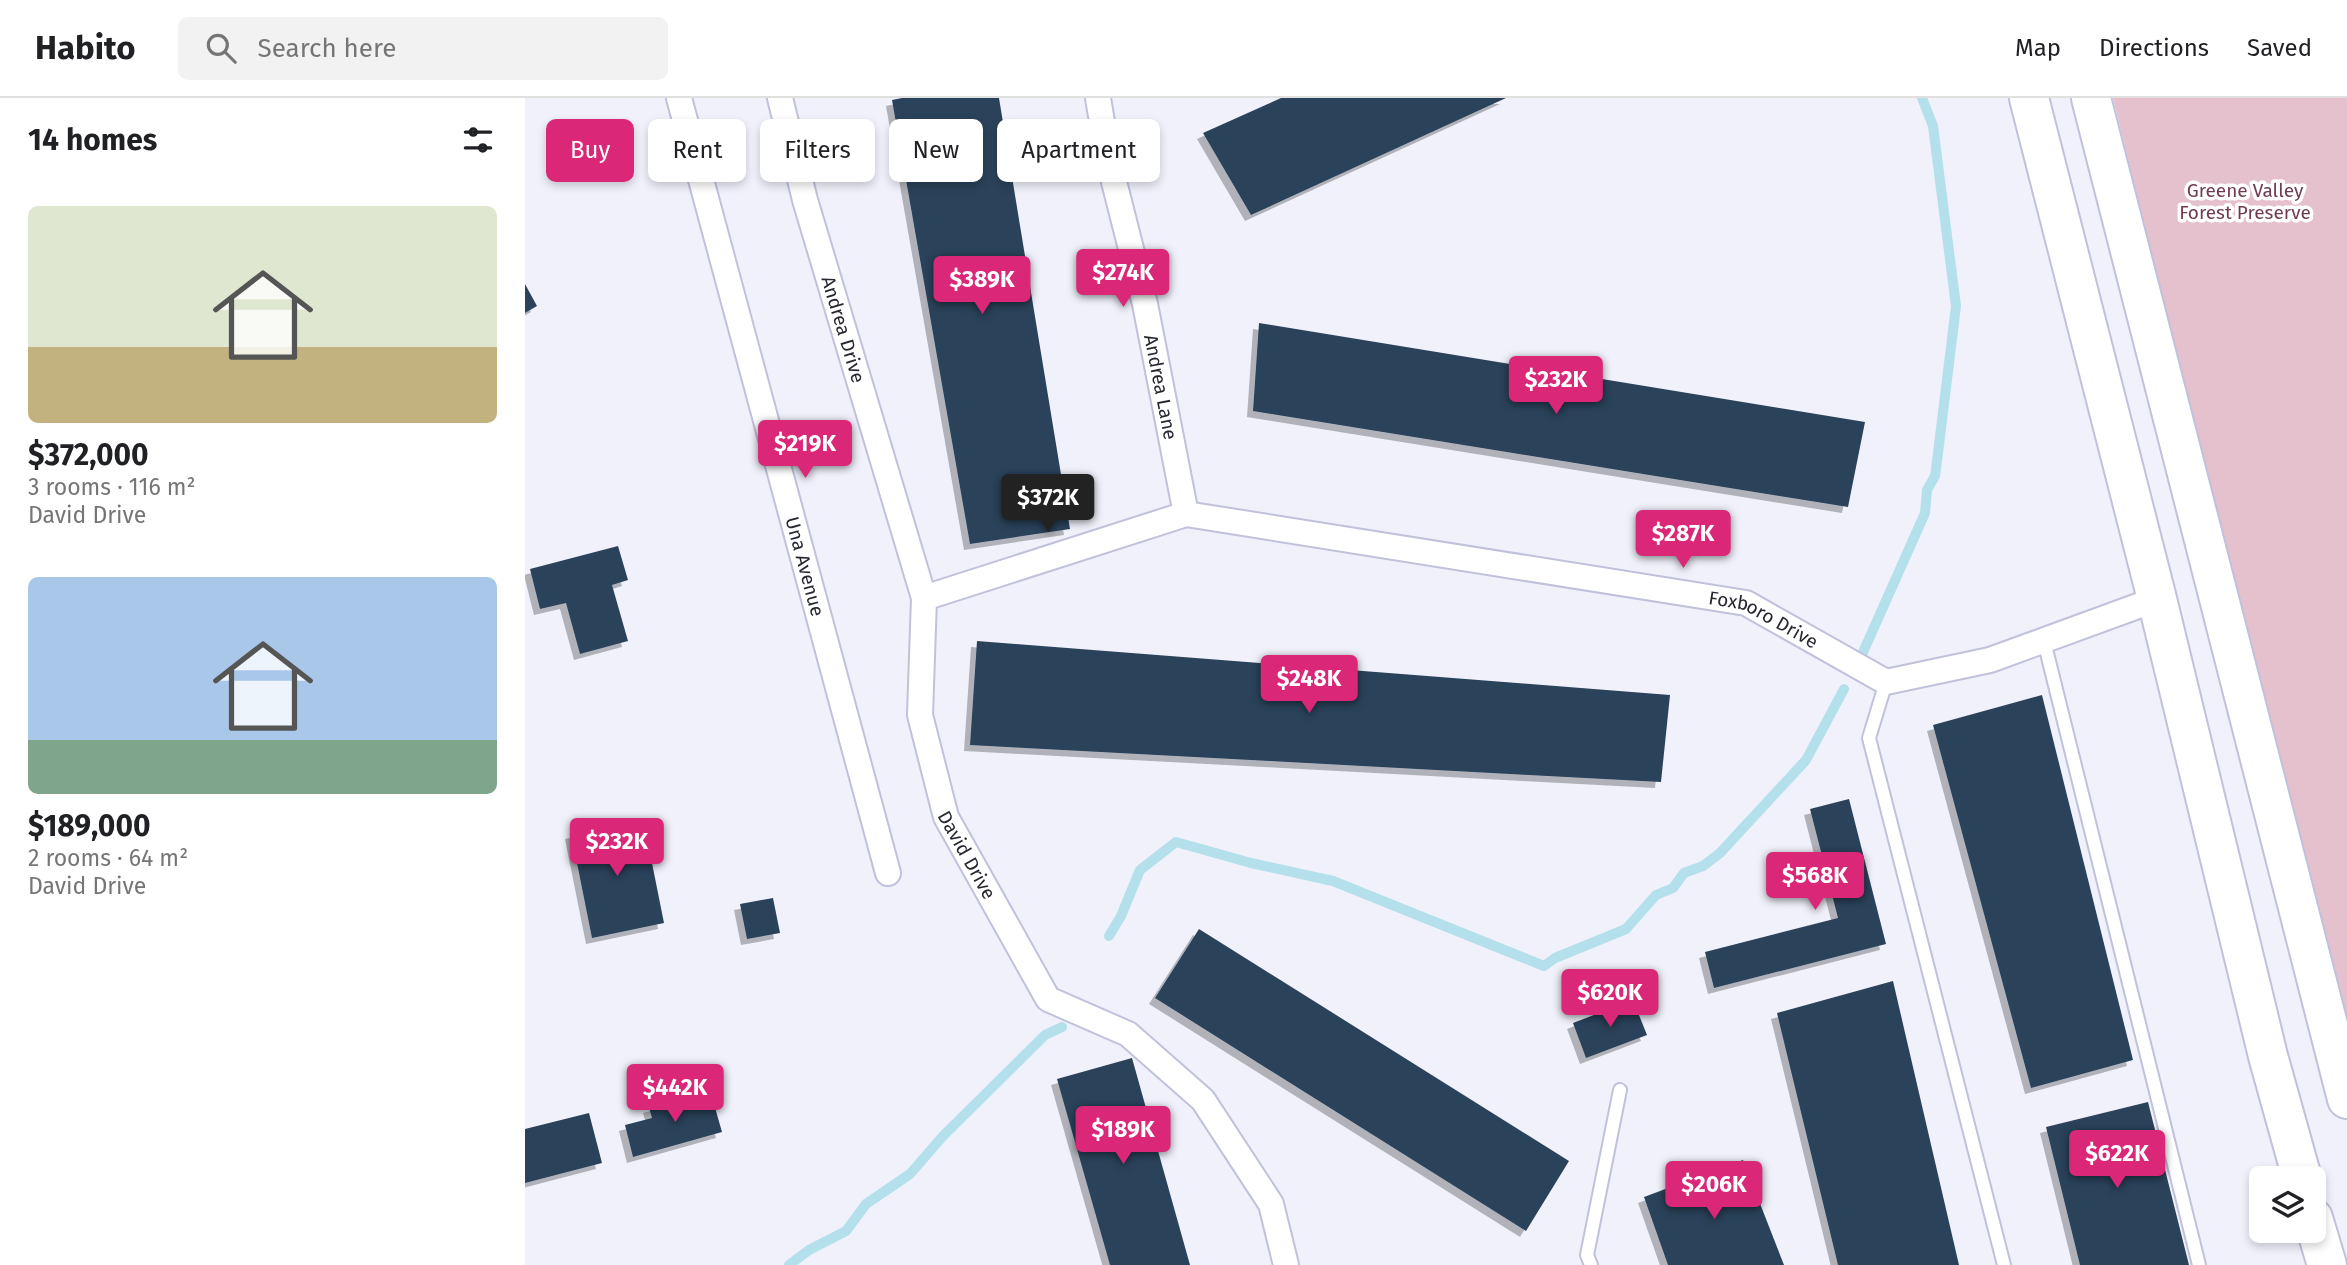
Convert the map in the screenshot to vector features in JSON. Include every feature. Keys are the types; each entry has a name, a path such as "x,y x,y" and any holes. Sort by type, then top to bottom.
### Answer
{"main road":[{"path":"2029,98 2157,599 2268,1056 2299,1166"},
{"path":"2091,98 2347,1099"},
{"path":"2320,1243 2327,1265"}],"street":[{"name":"Una Avenue","path":"679,98 888,873"},
{"name":"Andrea Drive","path":"780,98 806,200 924,598"},
{"name":"Andrea Lane","path":"1098,98 1108,158 1145,304 1186,514"},
{"path":"924,598 1186,514"},
{"name":"Foxboro Drive","path":"1186,514 1746,603 1886,682"},
{"name":"David Drive","path":"924,598 920,715 946,817 1048,999 1128,1034 1203,1100 1271,1204 1286,1265"},
{"path":"1886,682 1990,660 2157,599"}],"lane":[{"path":"2044,641 2199,1265"},
{"path":"1886,682 1869,738 2004,1265"},
{"path":"1591,1265 1587,1255 1620,1090"}],"green space":[{"name":"Greene Valley Forest Preserve","path":"2113,98 2347,98 2347,1042"}],"building":[{"path":"999,98 1002,119 997,119 997,182 1013,182 1070,529 970,544 906,182 983,182 983,119 895,119 892,100"},
{"path":"1281,98 1506,98 1251,215 1203,133"},
{"path":"525,284 537,306 525,313"},
{"path":"1259,323 1865,422 1848,507 1253,411"},
{"path":"618,546 628,580 612,585 628,641 580,654 566,603 540,609 530,569"},
{"path":"977,641 1670,695 1661,782 970,745"},
{"path":"2042,695 2133,1060 2031,1088 1933,725"},
{"path":"1849,799 1886,944 1714,988 1705,952 1838,918 1810,809"},
{"path":"643,818 664,923 592,938 571,833"},
{"path":"773,898 780,933 747,939 740,904"},
{"path":"1199,929 1569,1161 1526,1231 1155,998"},
{"path":"1893,981 1959,1265 1838,1265 1777,1013"},
{"path":"1633,1000 1647,1035 1586,1058 1573,1023"},
{"path":"1132,1058 1190,1265 1110,1265 1057,1079"},
{"path":"710,1090 722,1132 633,1157 625,1125 652,1118 649,1107"},
{"path":"2148,1102 2189,1265 2080,1265 2046,1127"},
{"path":"589,1113 602,1163 525,1183 525,1129"},
{"path":"1743,1160 1784,1265 1668,1265 1644,1197"}],"waterway":[{"path":"1860,659 1925,513 1927,490 1935,476 1956,306 1933,126 1922,98"},
{"path":"1109,936 1121,916 1140,870 1176,842 1251,863 1333,881 1544,966 1555,958 1626,929 1656,895 1673,888 1684,873 1703,866 1720,853 1806,760 1844,689"},
{"path":"789,1265 809,1250 846,1231 866,1204 910,1174 943,1136 1045,1035 1062,1027"}]}
